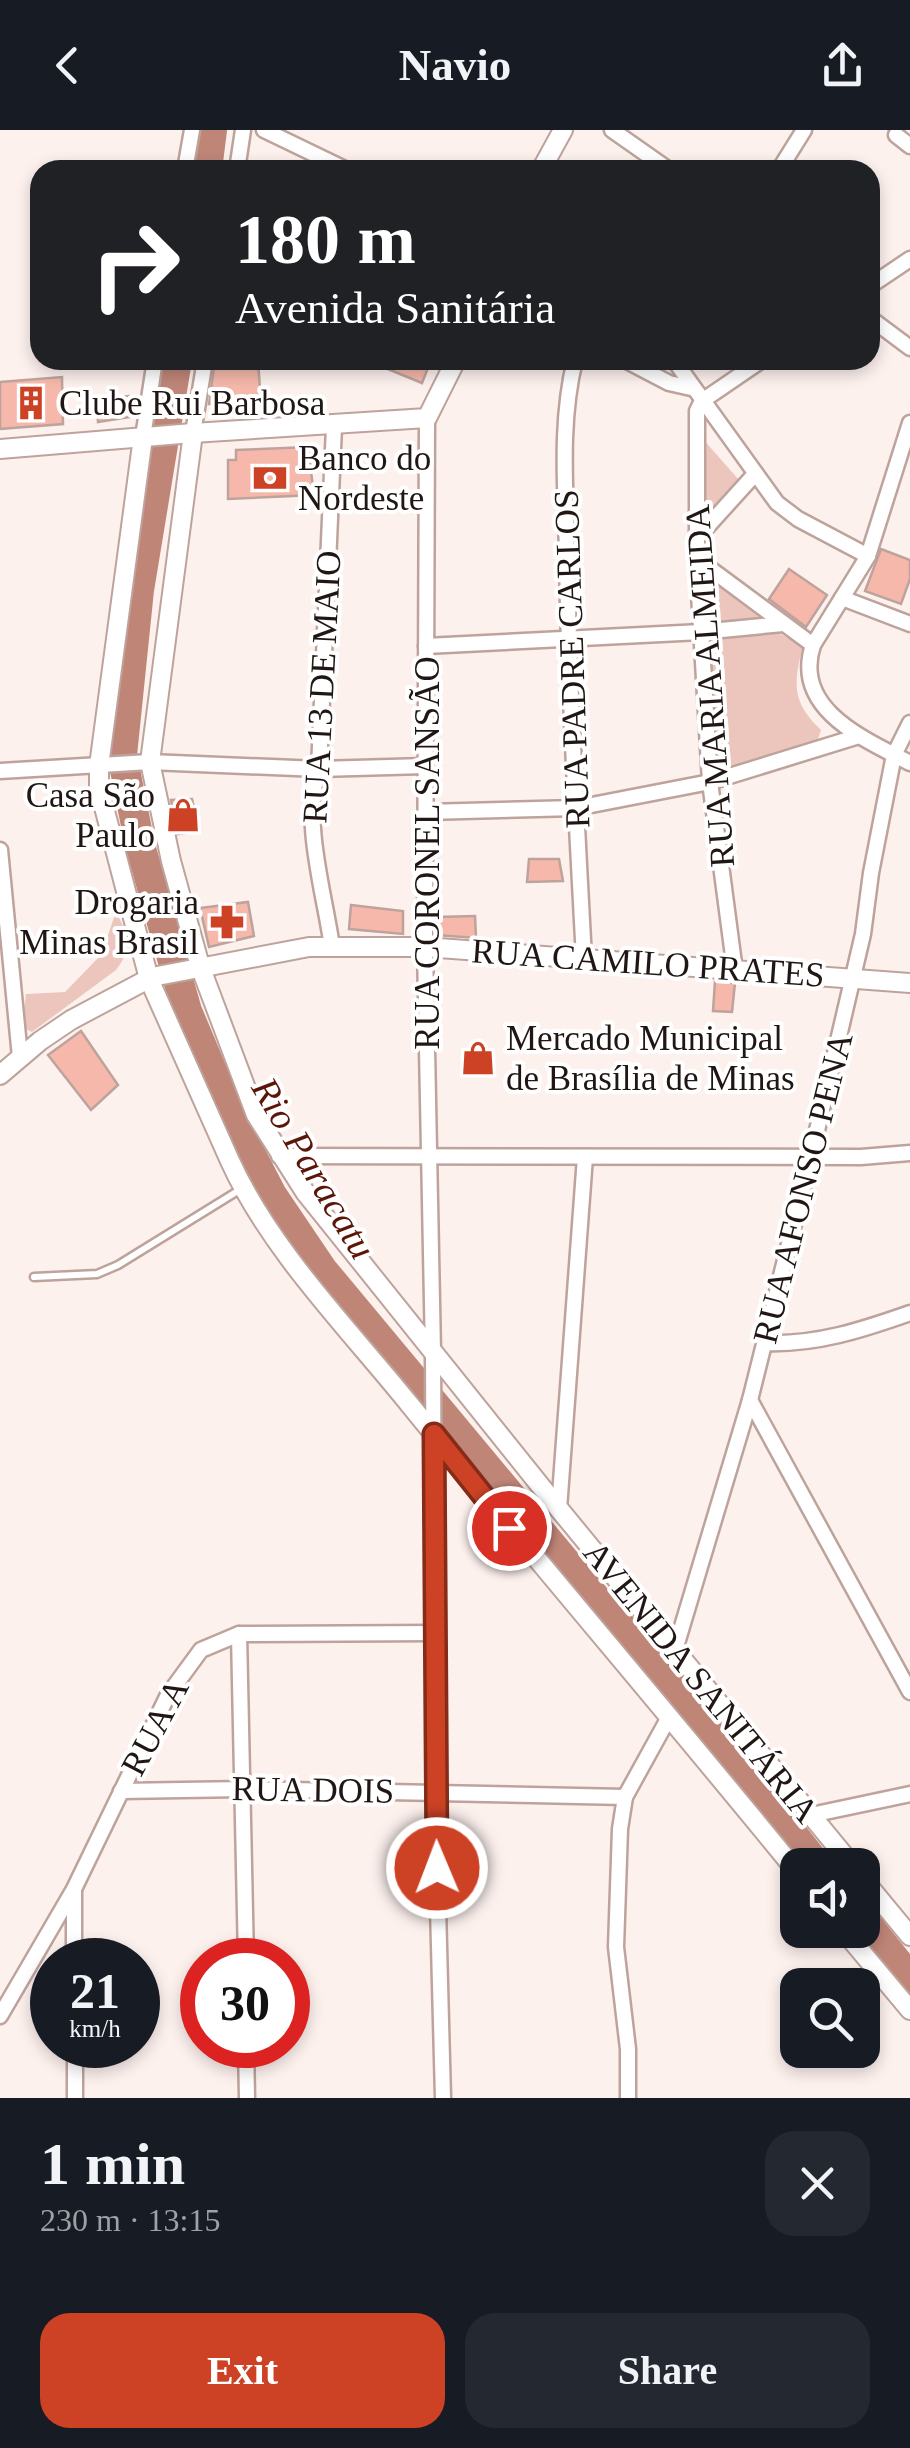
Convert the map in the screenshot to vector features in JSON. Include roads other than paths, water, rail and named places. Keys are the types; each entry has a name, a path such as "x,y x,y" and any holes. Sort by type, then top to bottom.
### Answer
{"street":[{"path":"187,160 192,130"},
{"path":"238,160 243,130"},
{"path":"264,130 326,160"},
{"path":"547,160 563,130"},
{"path":"612,130 655,160"},
{"path":"785,160 804,130"},
{"path":"896,135 910,146"},
{"path":"880,279 910,258"},
{"path":"880,326 910,348"},
{"name":"AVENIDA SANITÁRIA","path":"154,370 149,436 102,766 105,818 150,978 242,1188 296,1264 780,1853"},
{"name":"AVENIDA SANITÁRIA","path":"202,370 184,434 145,762 195,967 239,1078 279,1156 559,1509 838,1848"},
{"name":"RUA CORONEL SANSÃO","path":"443,2098 435,1792 434,1353 425,947 427,418 451,370"},
{"name":"RUA PADRE CARLOS","path":"573,370 566,400 565,441 568,638 584,960"},
{"path":"645,370 691,388"},
{"path":"680,370 777,503 798,519 868,556"},
{"path":"702,401 747,370"},
{"name":"RUA MARIA ALMEIDA","path":"702,401 697,411 696,558 710,782 734,971"},
{"path":"0,449 427,418"},
{"path":"910,423 868,556 813,644 808,660 809,676 836,722 910,763"},
{"name":"RUA 13 DE MAIO","path":"332,947 314,830 313,791 320,769 334,426"},
{"path":"697,538 754,474"},
{"path":"696,558 813,644"},
{"path":"842,598 910,624"},
{"path":"426,646 783,624"},
{"name":"RUA AFONSO PENA","path":"675,1650 765,1343 854,977 894,755 910,723"},
{"path":"426,812 576,808 710,782 859,736"},
{"path":"0,771 145,762 320,769 426,766"},
{"path":"0,850 20,1057"},
{"name":"RUA CAMILO PRATES","path":"0,1076 71,1020 150,978 281,950 425,947 910,983"},
{"path":"279,1156 910,1153"},
{"path":"559,1509 585,1157"},
{"path":"765,1343 793,1344 830,1338 910,1314"},
{"path":"750,1400 910,1692"},
{"path":"238,1634 246,1938"},
{"name":"RUA A","path":"0,2016 74,1889 168,1695 201,1650 238,1634 436,1634"},
{"path":"628,2098 628,2049 616,1947 620,1829 625,1797 668,1719"},
{"name":"RUA DOIS","path":"121,1791 244,1788 625,1797"},
{"path":"810,1815 910,1794"},
{"path":"74,1889 74,1938"},
{"path":"880,1900 910,1936"},
{"path":"858,1948 910,2010"},
{"path":"75,2068 75,2098"},
{"path":"246,2068 247,2098"}],"lane":[{"path":"34,1277 97,1274 242,1188"}],"waterway":[{"name":"Rio Paracatu","path":"208,160 212,130"},
{"name":"Rio Paracatu","path":"175,370 139,590 122,755 140,845 187,1011 232,1118 272,1195 322,1269 600,1603 680,1690 804,1848"},
{"name":"Rio Paracatu","path":"880,1940 910,1978"}],"place":[{"name":"Clube Rui Barbosa","path":"31,403"},
{"name":"Banco do Nordeste","path":"270,478"},
{"name":"Casa São Paulo","path":"183,815"},
{"name":"Drogaria Minas Brasil","path":"227,922"},
{"name":"Mercado Municipal de Brasília de Minas","path":"478,1058"}]}
